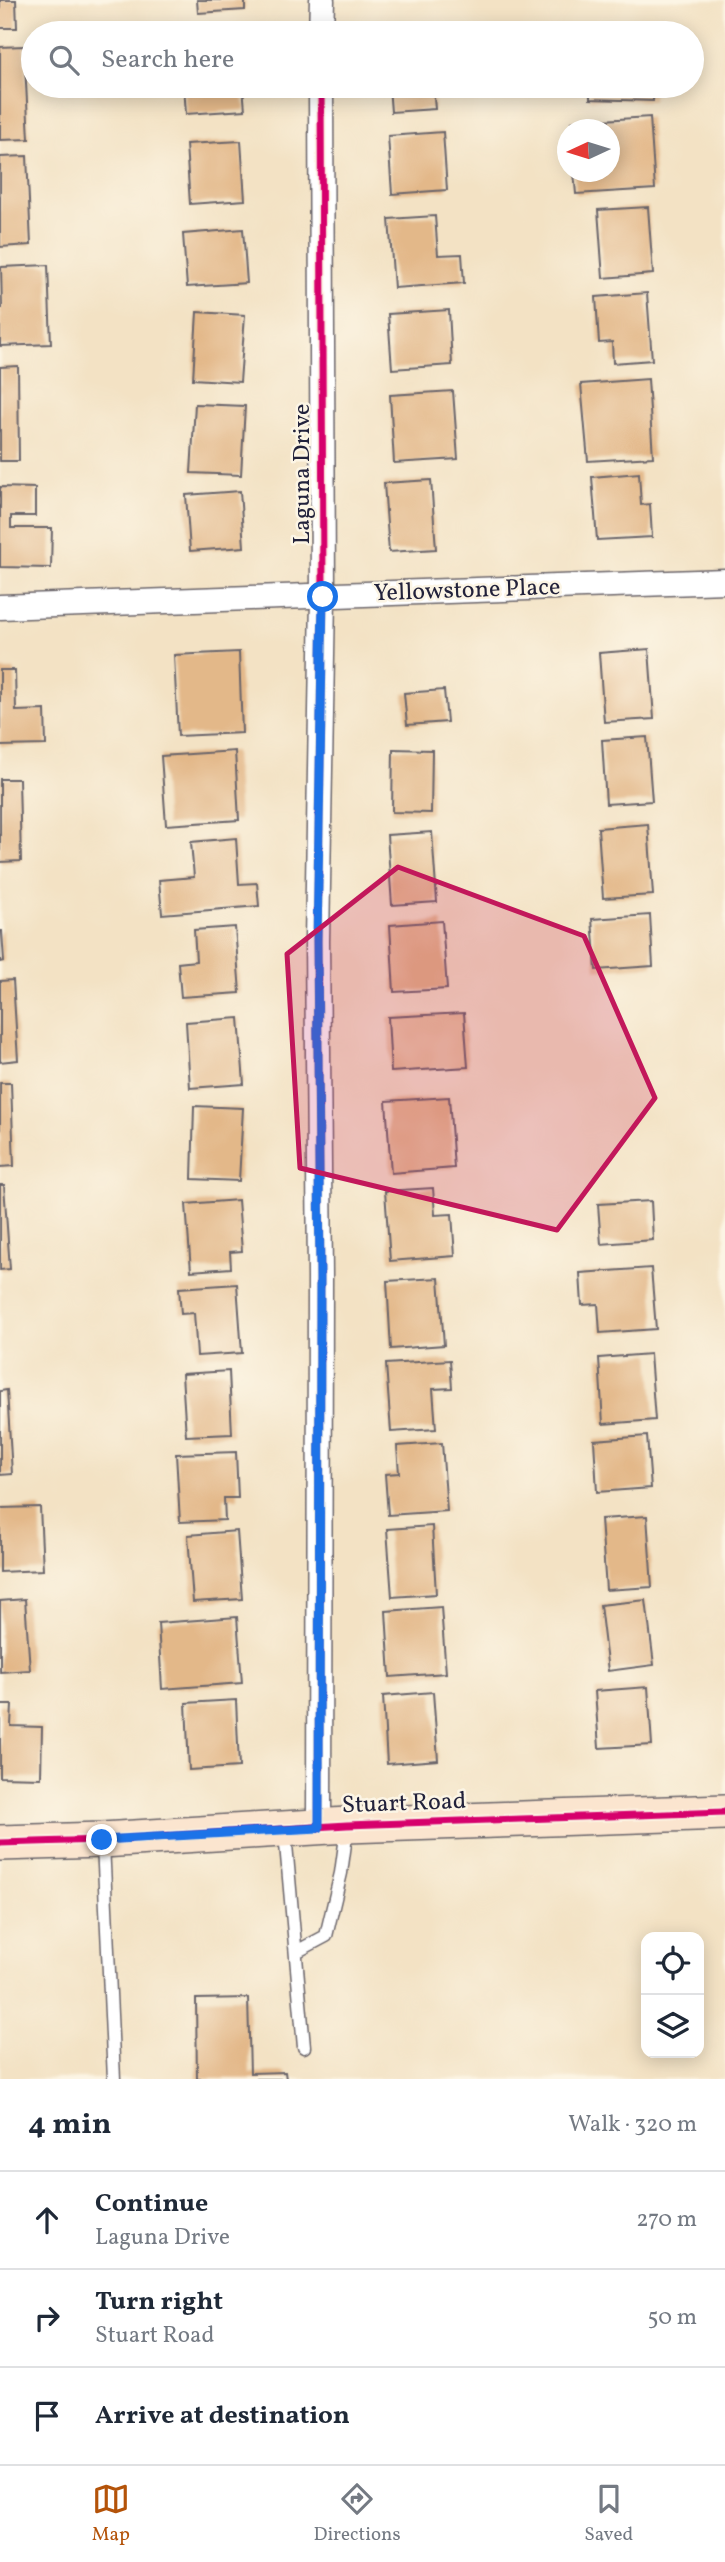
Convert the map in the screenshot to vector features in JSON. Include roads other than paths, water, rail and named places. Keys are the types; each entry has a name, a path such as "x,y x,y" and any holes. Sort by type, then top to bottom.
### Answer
{"street":[{"path":"321,21 322,0"},
{"name":"Laguna Drive","path":"317,1827 320,1263 317,941 323,597 321,98"},
{"name":"Yellowstone Place","path":"0,607 725,581"},
{"name":"Stuart Road","path":"0,1843 725,1810"}],"lane":[{"path":"304,2046 296,1952 317,1827"},
{"path":"296,1952 326,1936 341,1873 317,1827"},
{"path":"102,1840 114,2079"}]}
